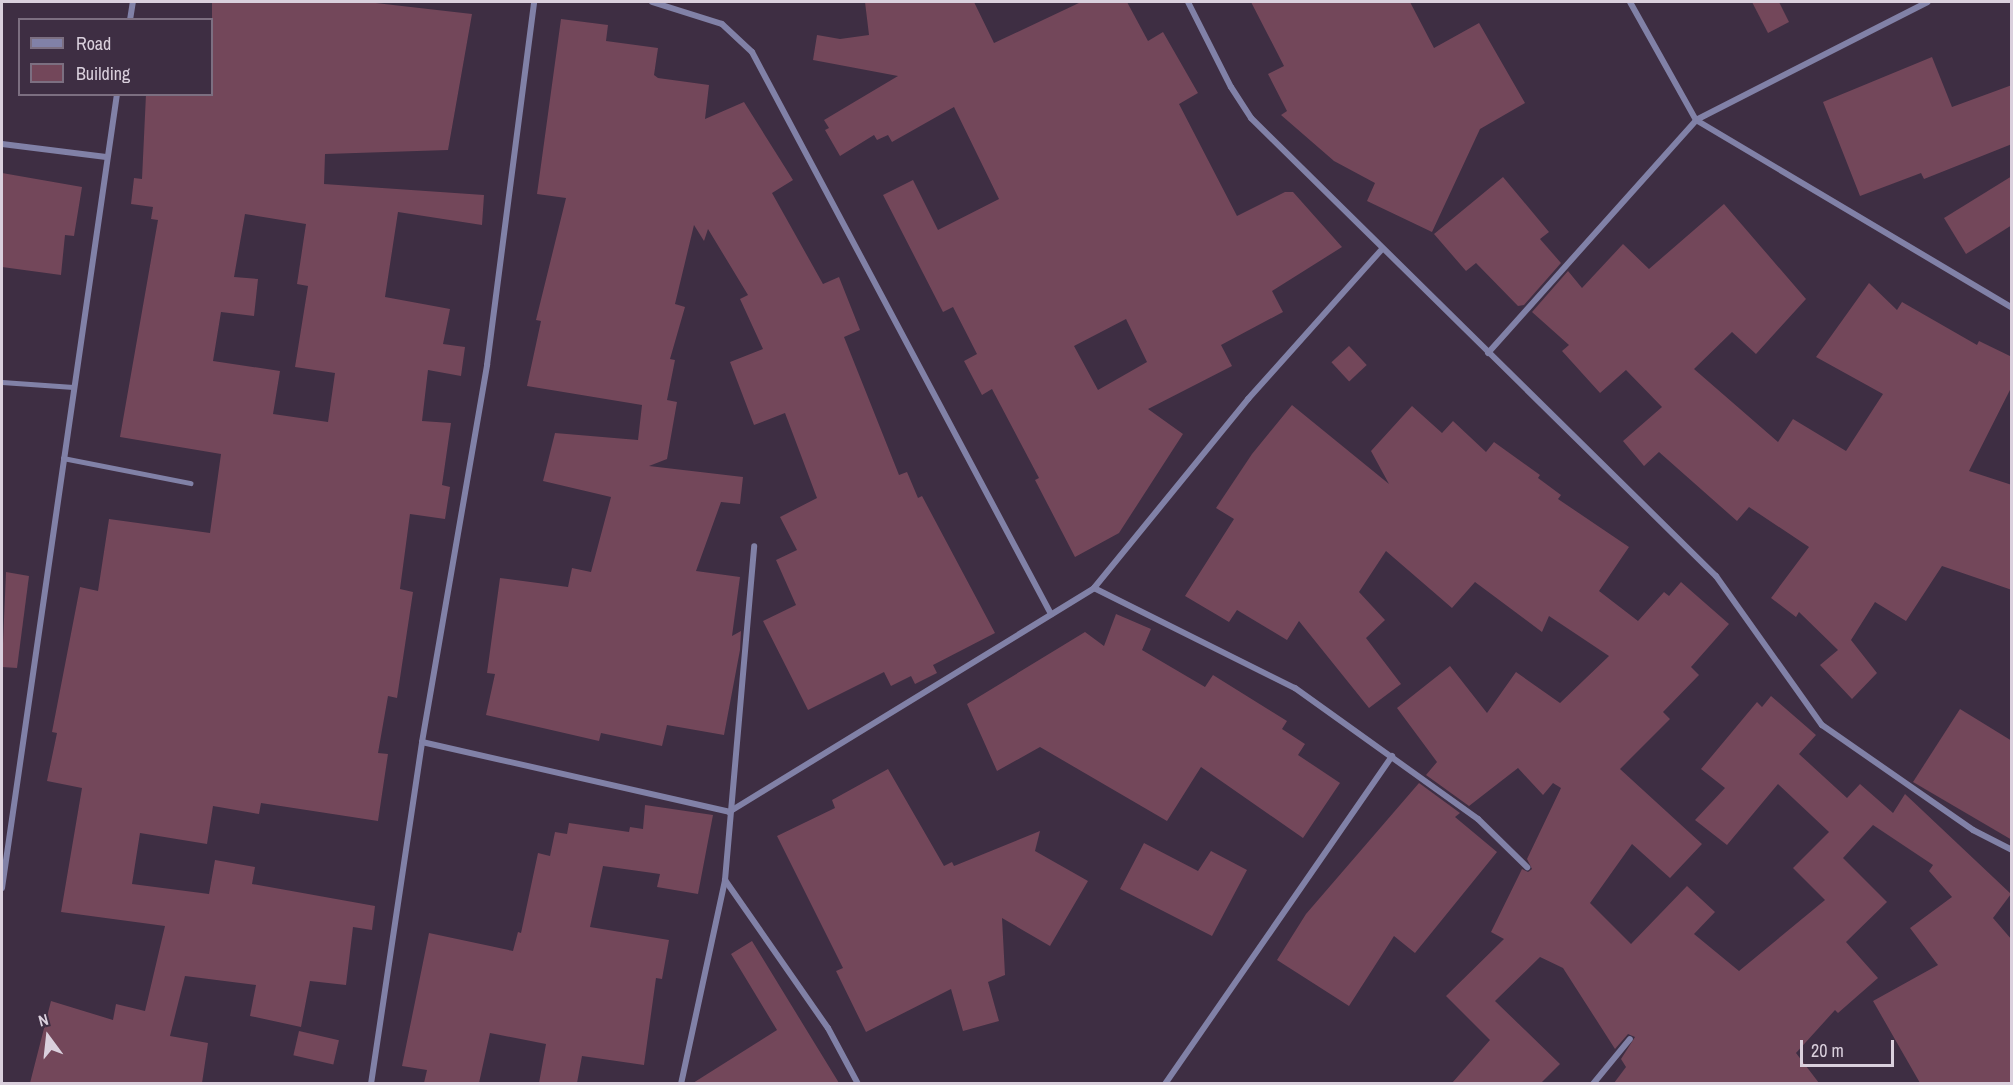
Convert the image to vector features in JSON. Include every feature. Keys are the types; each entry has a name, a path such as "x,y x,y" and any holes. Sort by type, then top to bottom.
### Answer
{"street":[{"path":"130,18 133,2"},
{"path":"371,1083 422,742 488,365 534,2"},
{"path":"652,2 722,24 752,52 1050,614"},
{"path":"1188,2 1231,87 1251,118 1381,250 1716,576 1833,736 1973,830 2012,850"},
{"path":"1630,2 1696,120 2012,308"},
{"path":"1488,354 1696,120 1928,2"},
{"path":"2,888 106,157 117,96"},
{"path":"2,144 106,157"},
{"path":"422,742 729,812 1094,588 1248,399 1381,250"},
{"path":"681,1083 725,880 729,812 754,546"},
{"path":"1094,588 1261,667 1392,756 1478,819 1527,867"},
{"path":"1165,1083 1392,756"},
{"path":"725,880 828,1028 858,1083"},
{"path":"1593,1083 1630,1039"}],"lane":[{"path":"2,382 73,387"},
{"path":"63,459 191,483"}],"building":[{"path":"212,2 367,2 472,14 448,150 325,154 324,184 484,195 482,225 398,212 385,297 450,309 443,344 465,347 461,376 428,370 422,421 451,423 442,485 450,487 445,519 410,514 400,589 413,592 397,698 388,696 378,753 388,754 378,821 261,803 259,814 213,806 207,844 140,833 132,884 209,894 215,860 255,867 252,884 375,906 372,930 353,927 346,985 310,981 301,1027 250,1016 256,985 185,976 170,1036 208,1043 202,1083 30,1083 51,1001 113,1020 116,1004 145,1011 165,926 61,912 82,788 47,781 57,733 52,732 80,587 98,591 109,519 210,533 221,454 120,437 158,220 151,219 153,207 131,204 134,178 142,179 146,96 213,96","holes":["245,214 306,224 297,284 308,286 295,367 335,373 328,422 273,414 280,371 213,361 221,312 254,316 258,279 234,277"]},
{"path":"865,2 974,2 994,43 1081,2 1127,2 1148,41 1163,32 1198,93 1179,104 1237,216 1285,192 1293,192 1342,247 1272,291 1283,312 1221,345 1232,366 1148,409 1183,434 1119,533 1075,557 1035,480 1039,478 992,389 982,395 964,361 977,354 953,307 943,312 883,195 913,180 938,230 999,199 954,107 892,142 888,135 877,140 874,135 840,156 825,130 829,128 824,120 898,76 813,60 817,35 840,39 869,35","holes":["1126,319 1147,362 1098,390 1074,346"]},
{"path":"1251,2 1410,2 1434,48 1479,23 1525,103 1480,129 1432,232 1367,201 1375,183 1334,161 1281,115 1287,111 1268,74 1284,66"},
{"path":"1752,2 1779,2 1789,22 1768,33"},
{"path":"561,19 608,25 606,41 658,48 654,75 658,78 709,85 705,119 744,102 793,180 772,193 823,284 839,277 860,330 844,337 899,475 907,472 918,498 922,496 995,633 933,665 937,673 915,684 911,676 891,686 884,672 808,710 763,621 796,605 776,560 797,550 780,517 817,498 785,413 754,425 730,362 763,349 740,299 748,295 708,229 704,241 694,225 675,304 685,307 670,359 675,360 667,400 677,402 667,459 649,466 743,477 740,504 721,502 696,571 740,577 732,636 741,631 740,650 724,735 667,725 662,746 601,733 599,741 486,715 495,674 487,673 500,578 568,587 572,568 591,572 611,497 543,481 555,433 638,440 642,405 527,386 541,321 536,320 566,198 537,194"},
{"path":"1932,57 1952,107 2012,85 2012,144 1924,179 1921,173 1860,196 1823,102"},
{"path":"2,173 82,187 74,236 65,235 61,275 2,267"},
{"path":"2012,176 2012,225 1966,254 1944,218"},
{"path":"1503,177 1549,232 1540,239 1561,263 1524,305 1518,306 1476,263 1466,271 1434,234"},
{"path":"1724,204 1806,299 1756,354 1732,332 1694,369 1778,442 1793,419 1846,451 1883,394 1816,357 1869,283 1897,310 1902,302 1977,345 1979,341 2012,357 2012,386 1969,471 2012,485 2012,590 1942,566 1906,621 1875,602 1851,640 1877,673 1852,699 1820,665 1838,650 1799,612 1796,617 1771,598 1809,547 1749,507 1737,521 1659,452 1644,466 1623,441 1662,407 1626,370 1600,393 1562,351 1569,345 1532,312 1568,271 1582,288 1623,244 1649,269"},
{"path":"1349,346 1367,365 1349,381 1331,362"},
{"path":"1292,405 1389,484 1371,451 1412,406 1442,433 1453,421 1486,452 1494,442 1540,475 1538,478 1561,495 1558,499 1629,547 1599,591 1638,621 1664,592 1669,596 1681,582 1729,624 1691,667 1699,675 1663,712 1670,719 1620,769 1702,844 1670,878 1632,844 1590,903 1631,944 1687,886 1715,912 1694,934 1739,971 1825,900 1793,868 1829,832 1778,784 1727,845 1695,820 1725,788 1701,769 1757,702 1762,707 1771,696 1816,735 1799,754 1847,798 1860,784 1893,813 1905,794 2011,894 1993,918 2012,940 2012,1083 1920,1083 1873,1001 1938,965 1910,928 1952,897 1929,871 1933,865 1873,825 1843,858 1887,902 1846,942 1878,978 1838,1013 1835,1010 1796,1053 1819,1083 1614,1083 1626,1067 1621,1059 1635,1037 1628,1034 1615,1049 1563,968 1540,957 1495,1001 1560,1064 1541,1083 1452,1083 1490,1040 1446,996 1504,939 1491,932 1522,869 1528,872 1532,869 1527,859 1561,788 1553,783 1543,795 1518,768 1469,806 1426,775 1437,762 1397,708 1450,666 1487,713 1516,672 1560,703 1609,656 1549,616 1542,632 1475,582 1452,608 1386,551 1359,592 1385,620 1366,638 1401,684 1369,708 1299,621 1287,640 1237,610 1229,622 1185,596 1234,519 1216,508 1252,454"},
{"path":"6,572 29,576 17,668 2,667"},
{"path":"1116,614 1151,629 1142,650 1205,687 1213,675 1287,721 1282,729 1305,744 1298,755 1340,783 1303,838 1201,767 1167,821 1040,747 997,771 967,704 1085,632 1104,646"},
{"path":"1960,709 2012,741 2012,840 1913,782"},
{"path":"888,769 944,866 952,862 954,866 1040,831 1035,851 1088,881 1050,946 1002,918 1005,975 988,982 999,1021 963,1031 951,989 866,1032 836,971 843,968 777,836 835,808 832,800"},
{"path":"1419,783 1460,813 1455,817 1497,852 1415,953 1394,936 1349,1006 1277,960 1306,914"},
{"path":"645,805 713,815 698,894 657,887 660,874 603,866 590,927 669,940 662,979 656,978 644,1065 582,1056 577,1083 539,1083 546,1044 490,1033 479,1083 424,1083 427,1070 402,1066 429,933 513,951 518,932 521,933 538,853 550,856 555,832 567,834 569,823 629,832 630,827 643,829"},
{"path":"1144,843 1198,871 1211,851 1247,870 1212,936 1120,889"},
{"path":"752,941 839,1083 693,1083 777,1030 731,954"},
{"path":"299,1031 339,1040 333,1065 293,1055"}]}
